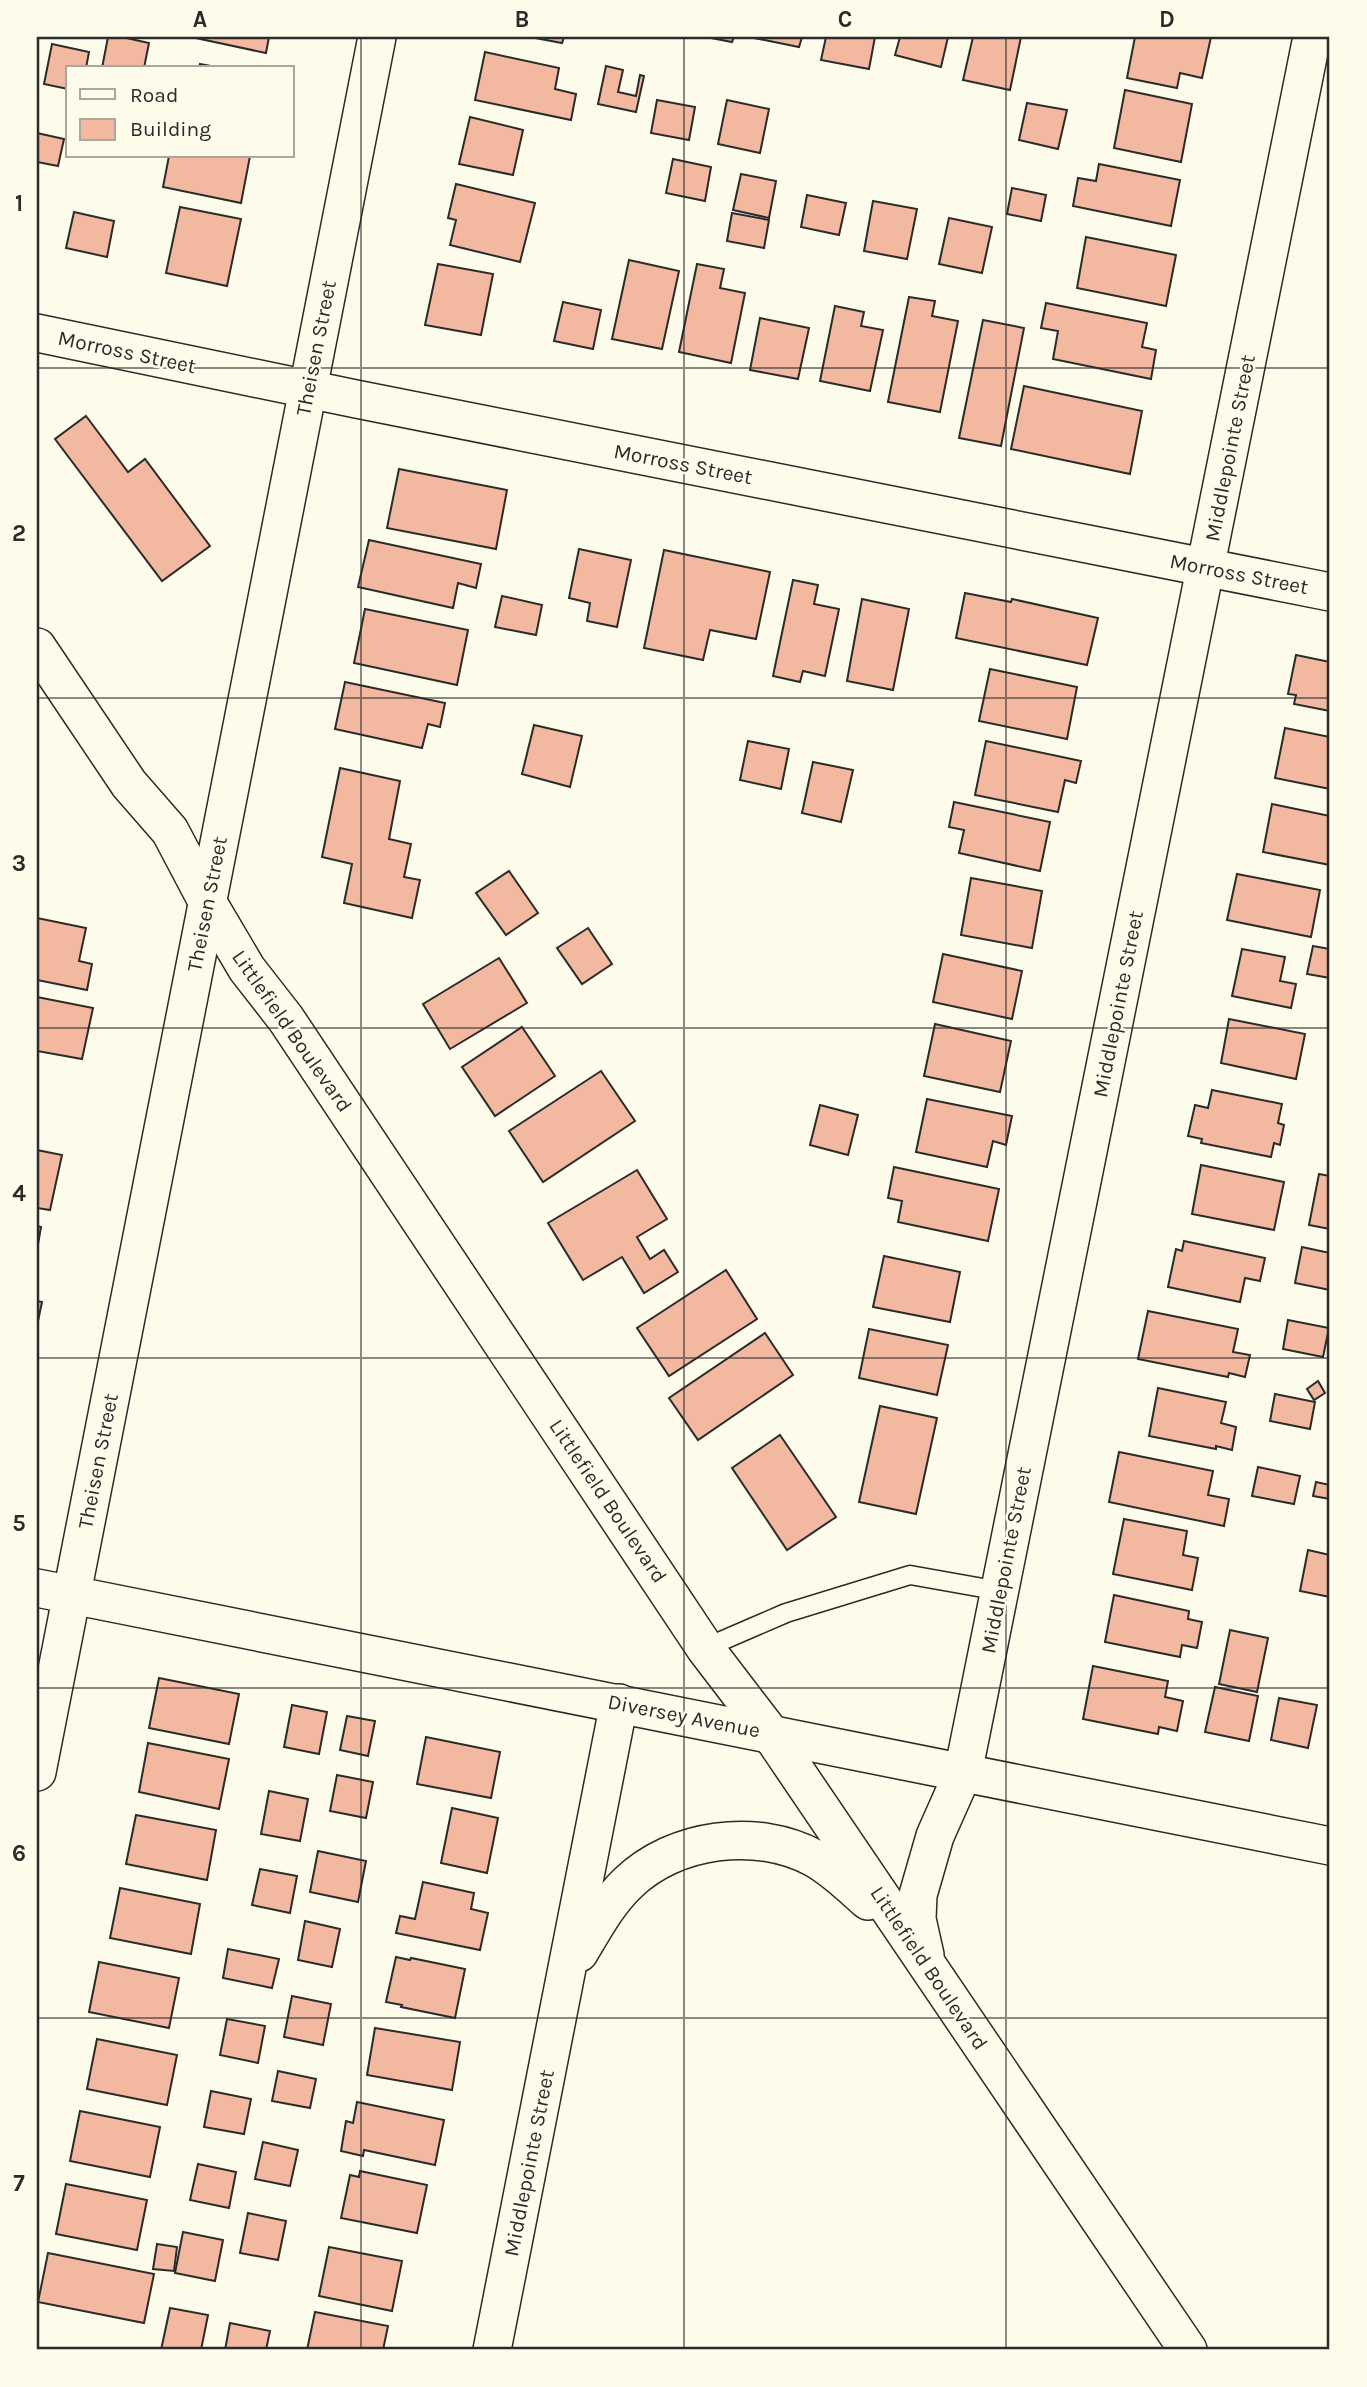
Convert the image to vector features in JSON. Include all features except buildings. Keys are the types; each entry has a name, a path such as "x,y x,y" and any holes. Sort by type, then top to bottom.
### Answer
{"street":[{"name":"Theisen Street","path":"37,1772 54,1591 208,903 377,37"},
{"name":"Middlepointe Street","path":"918,1952 918,1895 935,1836 963,1773 1312,37"},
{"name":"Morross Street","path":"37,333 1330,592"},
{"name":"Littlefield Boulevard","path":"37,647 129,784 170,831 247,969 286,1019 705,1648 770,1734 1188,2350"},
{"name":"Diversey Avenue","path":"54,1591 1330,1846"},
{"name":"Middlepointe Street","path":"492,2350 620,1703"},
{"name":"Middlepointe Street","path":"566,1975 605,1910 629,1882 652,1865 677,1852 722,1841 769,1842 812,1857 843,1878 918,1952"}],"lane":[{"path":"705,1648 786,1613 909,1575 1000,1591"}]}
